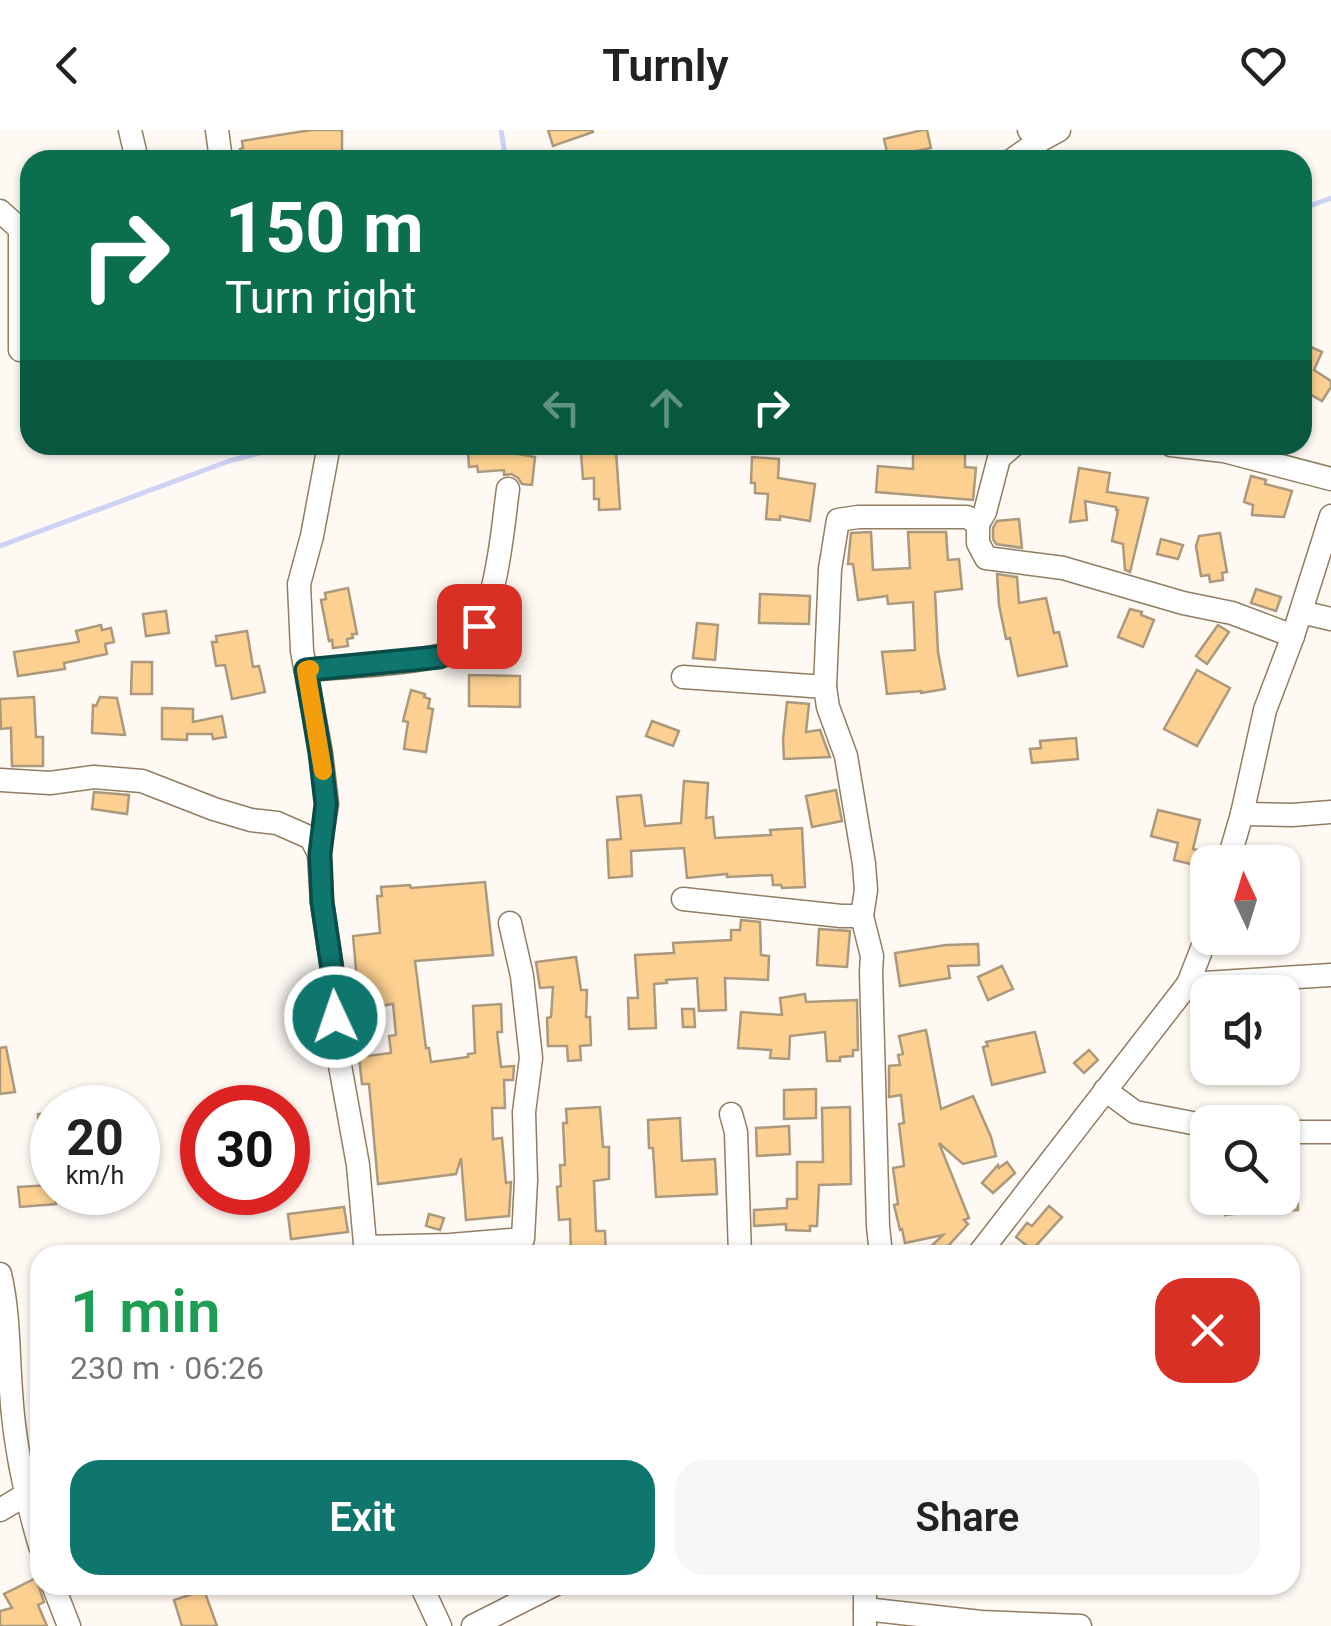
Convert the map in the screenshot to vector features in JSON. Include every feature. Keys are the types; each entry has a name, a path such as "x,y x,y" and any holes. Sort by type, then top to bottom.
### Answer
{"street":[{"path":"0,211 20,229"},
{"path":"328,455 299,584 302,651 326,804 320,854 322,902 365,1245"},
{"path":"1002,455 978,524 978,542 986,558 1063,568 1232,613 1293,636"},
{"path":"1239,455 1331,479"},
{"path":"306,670 439,657 460,649 479,626 492,596 508,490"},
{"path":"880,1245 872,956 862,916 864,864 846,756 824,687 830,569 838,520 934,516 967,518 978,524"},
{"path":"1233,845 1264,710 1293,636 1331,516"},
{"path":"1301,612 1331,619"},
{"path":"683,677 824,687"},
{"path":"0,780 50,783 94,777 142,781 214,809 299,830 312,838 320,854"},
{"path":"1242,814 1331,812"},
{"path":"683,898 862,916"},
{"path":"510,922 522,976 531,1058 524,1112 524,1245"},
{"path":"986,1245 1188,984 1200,955"},
{"path":"1188,984 1331,975"},
{"path":"1105,1090 1135,1112 1190,1123"},
{"path":"732,1114 737,1146 740,1245"},
{"path":"1300,1132 1331,1132"},
{"path":"0,1274 6,1299 11,1394 30,1513"},
{"path":"0,1510 25,1496"},
{"path":"57,1595 69,1626"},
{"path":"426,1595 440,1626"},
{"path":"473,1626 531,1595"},
{"path":"865,1618 1080,1626"}],"building":[{"path":"311,130 342,130 342,150 240,150 242,141"},
{"path":"548,130 592,130 593,132 553,146"},
{"path":"927,130 931,148 886,150 884,139"},
{"path":"1312,348 1322,352 1314,370 1331,381 1322,401 1312,395"},
{"path":"468,455 535,457 532,485 522,484 511,474 504,475 504,470 478,472 477,466 469,467"},
{"path":"581,455 616,455 620,509 599,510 599,499 594,499 594,478 583,479"},
{"path":"913,455 965,455 965,467 976,468 973,500 876,492 878,466 913,469"},
{"path":"752,457 779,459 778,478 815,484 810,521 780,516 780,520 766,519 768,494 755,493 755,483 751,483"},
{"path":"1079,468 1110,473 1107,492 1148,498 1130,572 1125,570 1123,544 1112,541 1116,507 1085,501 1087,520 1070,522"},
{"path":"1251,476 1292,491 1284,517 1252,515 1253,505 1244,502"},
{"path":"1019,519 1022,548 996,544 993,528 997,521"},
{"path":"871,532 873,570 910,568 908,532 946,532 948,560 959,559 962,589 935,592 938,652 945,689 887,694 882,652 915,650 913,602 888,604 887,596 858,600 853,564 848,564 851,533"},
{"path":"1220,533 1227,572 1222,573 1223,580 1210,582 1209,575 1201,576 1196,546 1199,536"},
{"path":"1161,539 1183,545 1178,559 1157,554"},
{"path":"997,574 1017,577 1019,603 1046,598 1067,666 1018,676 999,605"},
{"path":"348,588 357,634 347,639 348,646 333,648 321,600 326,599 325,593"},
{"path":"1256,589 1281,597 1276,611 1251,603"},
{"path":"760,594 810,596 809,624 759,623"},
{"path":"1130,609 1154,620 1143,647 1118,637"},
{"path":"166,611 169,633 146,636 143,614"},
{"path":"697,623 718,625 715,660 693,658"},
{"path":"101,625 102,630 111,628 114,642 105,644 107,654 64,663 65,669 18,676 14,652 79,642 76,631"},
{"path":"1218,625 1229,632 1207,664 1196,656"},
{"path":"247,631 253,667 259,666 265,692 232,699 225,665 216,666 212,642 217,642 216,636"},
{"path":"132,662 152,662 152,694 131,694"},
{"path":"1197,670 1230,688 1197,746 1164,729"},
{"path":"469,675 520,676 520,707 469,706"},
{"path":"411,690 425,694 430,699 428,708 433,709 426,752 404,749 408,722 403,721"},
{"path":"34,697 36,737 43,737 43,766 12,766 11,728 1,729 0,699"},
{"path":"100,697 117,698 125,735 92,733 93,705"},
{"path":"787,702 809,704 806,732 820,730 830,757 784,759"},
{"path":"162,708 193,709 193,722 222,716 226,737 187,734 187,740 162,739"},
{"path":"652,721 679,731 673,746 646,736"},
{"path":"1076,738 1078,759 1032,763 1030,749 1041,748 1040,741"},
{"path":"684,781 708,783 706,818 713,817 715,838 771,835 770,830 802,828 805,887 773,885 772,875 687,878 684,848 631,851 632,876 609,878 607,840 621,839 617,797 641,795 645,826 681,823"},
{"path":"836,790 842,821 812,827 806,796"},
{"path":"94,792 129,795 127,814 92,809"},
{"path":"1158,810 1200,820 1194,845 1190,845 1190,864 1174,860 1178,843 1151,836"},
{"path":"485,882 493,955 415,961 431,1062 475,1053 473,1006 501,1004 502,1032 497,1032 501,1067 514,1066 513,1080 504,1080 505,1108 492,1108 493,1139 502,1138 506,1183 511,1182 509,1216 466,1220 461,1158 456,1174 378,1184 369,1084 362,1084 359,1057 391,1053 389,1036 396,1035 393,1004 354,1010 350,981 357,980 353,936 380,933 377,896 382,896 381,887"},
{"path":"741,920 760,922 761,955 769,956 768,980 725,978 726,1010 699,1011 697,978 654,984 656,1028 629,1029 628,998 638,998 635,955 674,953 673,943 731,940 731,930 740,930"},
{"path":"819,929 850,931 847,967 817,965"},
{"path":"978,944 979,965 948,966 950,978 900,986 895,953"},
{"path":"576,957 581,990 587,990 591,1045 580,1046 581,1060 568,1061 567,1046 548,1046 547,1018 551,1017 553,987 540,988 536,962"},
{"path":"1002,966 1013,989 988,1000 978,977"},
{"path":"805,994 806,1002 857,1000 858,1050 853,1050 853,1056 827,1061 825,1032 790,1036 789,1059 770,1058 771,1050 738,1048 741,1012 782,1015 780,998"},
{"path":"682,1009 694,1009 695,1027 683,1027"},
{"path":"926,1030 941,1109 973,1096 996,1156 963,1164 939,1143 969,1218 949,1245 932,1245 943,1235 905,1243 894,1205 898,1204 893,1168 904,1166 899,1124 904,1123 901,1095 889,1097 889,1066 900,1065 898,1055 903,1054 899,1036"},
{"path":"1035,1032 1045,1072 992,1085 983,1047 988,1046 986,1042"},
{"path":"6,1047 15,1092 0,1094 0,1048"},
{"path":"1089,1050 1098,1060 1084,1073 1074,1063"},
{"path":"816,1089 816,1118 784,1119 784,1090"},
{"path":"600,1107 603,1147 609,1147 609,1179 594,1181 596,1231 605,1231 606,1245 571,1245 570,1219 559,1220 557,1187 561,1186 560,1165 565,1165 566,1109"},
{"path":"850,1107 851,1184 819,1185 817,1226 810,1226 810,1231 786,1230 786,1224 754,1226 754,1210 787,1208 787,1199 797,1199 797,1162 823,1162 822,1108"},
{"path":"680,1118 682,1161 715,1159 717,1194 656,1197 648,1120"},
{"path":"789,1126 790,1154 757,1156 756,1128"},
{"path":"1007,1162 1015,1173 993,1193 982,1183 998,1165 999,1168"},
{"path":"30,1186 30,1206 20,1207 18,1187"},
{"path":"1049,1206 1062,1217 1037,1245 1026,1245 1016,1237 1027,1223 1032,1226"},
{"path":"344,1207 348,1232 291,1239 288,1215 310,1215 310,1211"},
{"path":"429,1214 444,1218 440,1230 426,1226"},
{"path":"30,1581 30,1595 42,1595 44,1602 38,1605 47,1626 0,1626 0,1611 12,1608 4,1594"},
{"path":"206,1595 217,1626 182,1626 174,1600"}],"waterway":[{"path":"501,130 504,150"},
{"path":"1312,205 1331,198"},
{"path":"0,546 252,455"}],"slow traffic":[{"path":"310,669 306,670 323,771"}],"route":[{"path":"335,1017 322,902 320,854 326,804 306,670 439,657 460,649 479,626"}]}
